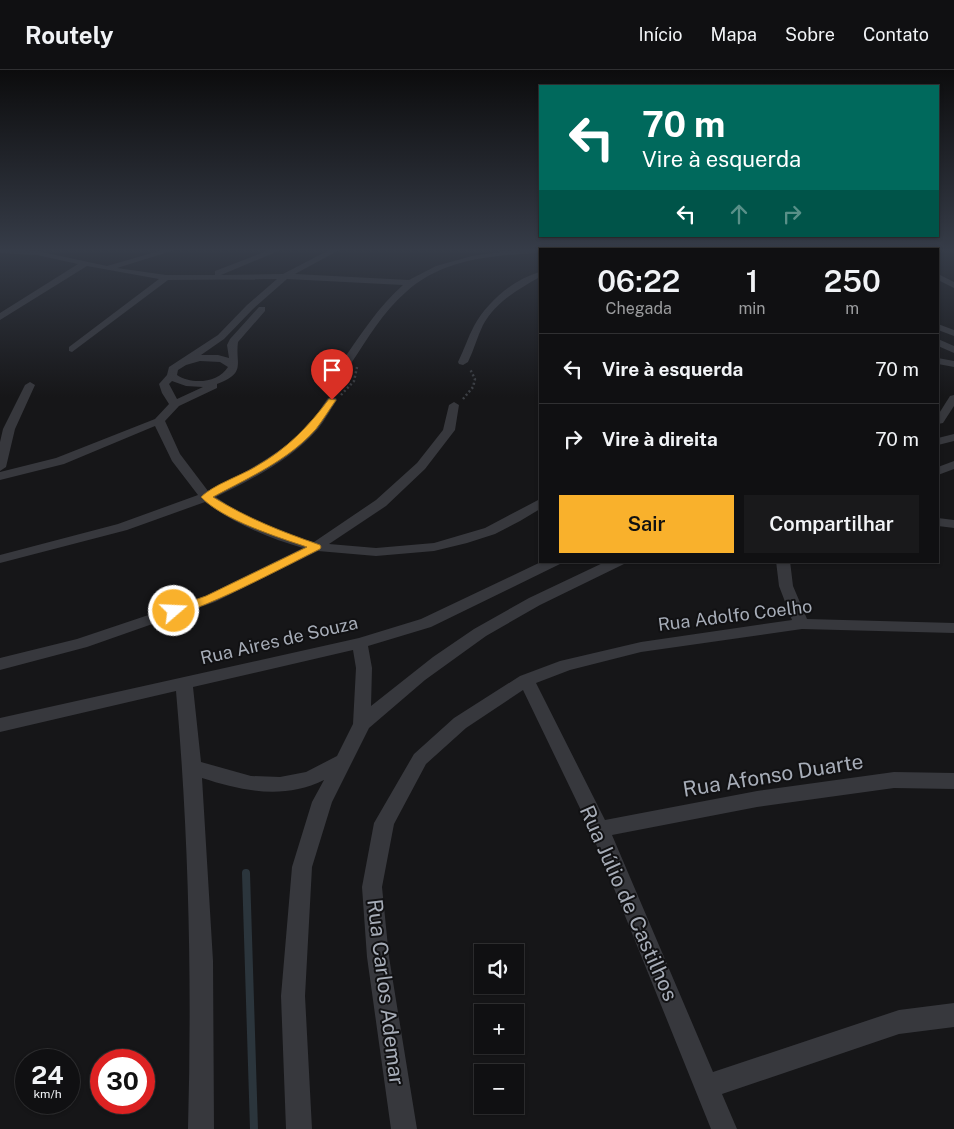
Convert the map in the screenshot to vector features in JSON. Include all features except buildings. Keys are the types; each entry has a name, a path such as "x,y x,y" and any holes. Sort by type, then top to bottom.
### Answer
{"street":[{"path":"0,317 30,298"},
{"path":"72,349 139,298"},
{"path":"175,404 167,393 164,384 172,376 173,370 221,337 260,298"},
{"path":"0,476 60,461 159,421 175,404 215,385 230,372 235,360 232,346 233,341 272,298"},
{"path":"348,360 368,329 397,298"},
{"path":"463,362 480,322 502,298"},
{"path":"939,327 954,333"},
{"path":"939,343 954,351"},
{"path":"939,352 954,351"},
{"path":"182,363 210,358 226,360 230,372"},
{"path":"939,361 954,364"},
{"path":"172,376 181,382 200,384 210,382 230,372"},
{"path":"0,467 9,429 30,385"},
{"path":"939,420 954,398"},
{"path":"0,559 95,536 206,497 260,468 293,444 312,428 332,400"},
{"path":"0,664 81,644 210,599 316,547 381,504 421,466 449,430 454,405"},
{"path":"939,421 954,415"},
{"path":"159,421 169,449 206,497 238,517 271,532 316,547 380,552 426,549 481,535 524,515 539,504"},
{"path":"939,442 954,437"},
{"path":"939,471 954,465"},
{"path":"939,522 954,524"},
{"name":"Rua Aires de Souza","path":"0,725 360,643 426,623 550,563"},
{"path":"300,1129 292,996 302,867 322,802 362,724 457,648 521,608 615,563"},
{"path":"783,563 782,574 802,624"},
{"name":"Rua Adolfo Coelho","path":"526,680 566,665 641,647 802,624 954,628"},
{"path":"360,643 364,668 362,724"},
{"name":"Rua Júlio de Castilhos","path":"526,680 600,829 708,1086 724,1129"},
{"name":"Rua Carlos Ademar","path":"404,1129 378,957 372,887 384,823 420,758 460,723 526,680"},
{"path":"184,682 193,767 199,886 201,1129"},
{"path":"193,767 253,785 287,784 312,778 342,761"},
{"name":"Rua Afonso Duarte","path":"600,829 757,799 894,780 954,781"},
{"path":"708,1086 899,1022 954,1015"}],"path":[{"path":"332,400 341,395 354,380 358,368 348,360"},
{"path":"454,405 467,396 473,387 475,379 474,373 463,362"}],"waterway":[{"path":"246,873 254,1129"}],"route":[{"path":"174,611 210,599 316,547 271,532 238,517 206,497 260,468 293,444 312,428 332,400"}]}
